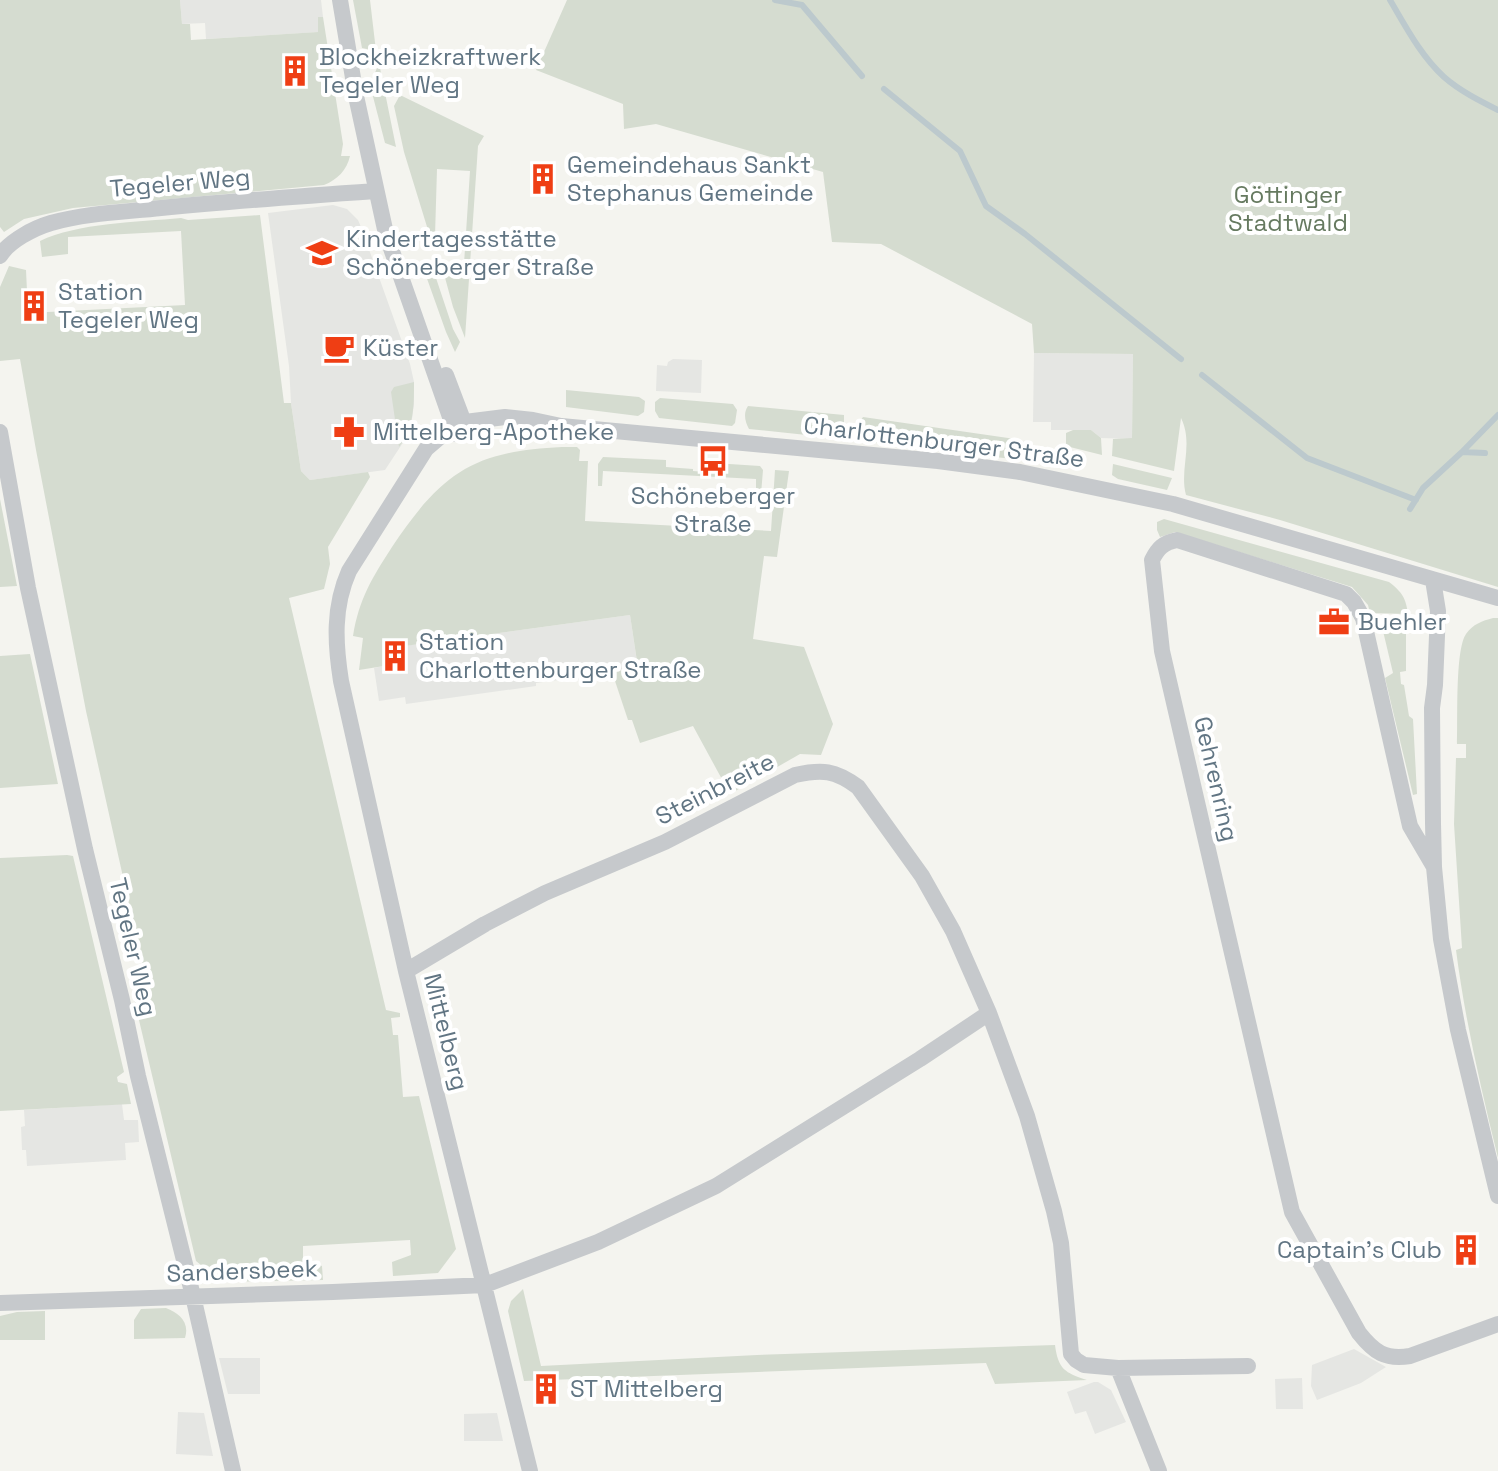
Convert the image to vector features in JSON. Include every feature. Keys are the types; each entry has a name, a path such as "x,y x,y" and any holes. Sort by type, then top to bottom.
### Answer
{"street":[{"path":"340,0 356,96 386,234 431,366 461,429"},
{"name":"Tegeler Weg","path":"0,256 22,236 47,224 78,217 376,191"},
{"name":"Charlottenburger Straße","path":"461,429 561,426 938,461 1020,472 1173,504 1498,598"},
{"name":"Mittelberg","path":"461,429 426,449 349,571 339,601 336,648 406,971 530,1471"},
{"name":"Tegeler Weg","path":"0,432 28,588 85,849 233,1471"},
{"name":"Gehrenring","path":"1434,867 1410,826 1363,618 1354,602 1346,594 1177,540 1165,542 1152,560 1162,651 1292,1212 1359,1333 1380,1353 1395,1359 1410,1356 1498,1324"},
{"name":"Gehrenring","path":"1433,580 1438,611 1432,708 1434,867 1441,939 1458,1030 1498,1196"},
{"name":"Steinbreite","path":"406,971 545,893 665,842 795,775 827,771 844,776 858,787 922,876 953,931 989,1013 1027,1116 1054,1211 1061,1243 1071,1354 1084,1365 1118,1368"},
{"path":"485,1285 598,1242 716,1186 989,1013"},
{"name":"Sandersbeek","path":"0,1303 485,1285"},
{"path":"1159,1471 1118,1368 1248,1366"}],"shaded area":[{"path":"180,0 321,0 323,17 318,18 319,32 206,39 205,23 182,24"},
{"path":"333,205 347,209 361,227 410,364 414,404 408,435 385,470 310,480 301,471 268,213"},
{"path":"1034,353 1133,354 1132,439 1101,438 1091,430 1051,430 1051,422 1033,422"},
{"path":"673,359 702,360 701,393 656,391 657,365 667,366"},
{"path":"630,615 638,669 406,704 405,697 379,701 374,668 384,666 382,649"},
{"path":"122,1104 124,1120 138,1120 139,1142 125,1143 126,1160 27,1166 26,1150 22,1150 24,1110"},
{"path":"1354,1349 1386,1367 1361,1383 1317,1400 1311,1386 1312,1365"},
{"path":"219,1358 260,1358 260,1394 228,1394"},
{"path":"1302,1378 1303,1409 1276,1409 1275,1379"},
{"path":"1094,1382 1111,1390 1126,1422 1095,1434 1086,1411 1075,1414 1067,1392"},
{"path":"178,1412 204,1413 213,1456 176,1454"},
{"path":"497,1413 503,1441 464,1441 464,1414"}],"green space":[{"path":"0,0 180,0 182,24 190,24 191,40 318,32 318,17 323,17 343,144 341,156 350,156 346,166 337,177 324,185 73,208 24,219 4,232 0,227"},
{"path":"353,0 370,0 376,51 362,48"},
{"name":"Göttinger Stadtwald","path":"567,0 1498,0 1498,587 1280,520 1186,495 1186,438 1181,418 1174,471 1112,456 1113,439 1132,438 1133,354 1034,353 1032,324 881,244 832,242 823,172 656,124 624,129 623,104 536,70"},
{"path":"379,63 396,147 385,143 370,85"},
{"path":"400,95 484,136 478,146 465,338 441,263 464,264 470,171 437,169 435,236 432,243 404,152 394,106"},
{"path":"260,215 284,403 291,403 301,471 310,480 368,472 370,477 328,547 330,564 324,589 289,598 386,1010 400,1013 400,1017 391,1018 393,1035 398,1035 403,1097 419,1096 456,1249 438,1273 393,1276 392,1262 411,1255 410,1240 303,1246 303,1259 322,1266 323,1280 222,1282 196,1261 134,999 148,989 86,711 20,359 0,361 0,287 9,266 26,270 28,313 185,305 181,231 68,237 68,254 42,257 40,241 72,230 108,224"},
{"path":"433,269 460,342 455,352 425,273"},
{"path":"414,382 410,424 399,447 391,392 394,387"},
{"path":"566,390 639,397 645,401 644,412 638,416 566,407"},
{"path":"660,398 733,404 737,410 735,423 732,426 659,418 655,402"},
{"path":"748,406 844,415 844,439 749,429 745,418"},
{"path":"863,417 1015,439 1019,443 1018,455 1012,459 862,441 858,429"},
{"path":"1091,430 1101,438 1102,455 1066,446 1066,433"},
{"path":"577,447 580,450 579,461 588,461 585,521 771,531 775,470 789,471 777,557 764,556 753,639 804,647 833,724 821,755 800,754 730,794 693,726 640,743 632,720 628,720 612,672 638,668 630,615 383,649 384,666 359,670 363,638 353,636 363,600 392,547 427,501 444,484 482,461 531,449"},
{"path":"603,457 666,460 666,467 705,472 714,463 760,466 763,470 761,494 756,494 756,479 603,471 602,486 598,486 598,464"},
{"path":"1113,464 1172,478 1167,490 1118,479 1112,475"},
{"path":"0,499 17,586 0,587"},
{"path":"1164,519 1389,582 1403,596 1408,614 1370,613 1368,605 1352,587 1175,532 1160,537 1157,522"},
{"path":"1498,618 1498,1158 1474,1054 1456,950 1462,948 1454,824 1456,758 1466,758 1466,744 1457,744 1462,642 1478,623"},
{"path":"1373,622 1406,624 1406,671 1400,672 1409,716 1413,719 1417,794 1413,795 1385,678 1393,673 1383,631 1374,627"},
{"path":"30,654 58,784 0,788 0,656"},
{"path":"73,856 124,1072 117,1077 118,1082 127,1084 131,1104 0,1111 0,858"},
{"path":"523,1289 541,1366 1055,1345 1058,1360 1064,1369 1087,1380 995,1384 986,1363 524,1381 508,1311 511,1301"},
{"path":"166,1308 182,1319 186,1327 185,1338 134,1339 134,1320 141,1309"},
{"path":"45,1311 45,1340 0,1340 0,1316"}],"waterway":[{"path":"775,0 802,5 862,76"},
{"path":"1390,0 1414,41 1436,69 1457,87 1498,110"},
{"path":"884,89 960,151 986,206 1181,359"},
{"path":"1202,375 1307,458 1416,500"},
{"path":"1462,452 1498,415"},
{"path":"1410,509 1423,488 1462,452 1485,453"}],"place":[{"name":"Blockheizkraftwerk Tegeler Weg","path":"295,71"},
{"name":"Gemeindehaus Sankt Stephanus Gemeinde","path":"543,179"},
{"name":"Kindertagesstätte Schöneberger Straße","path":"322,253"},
{"name":"Station Tegeler Weg","path":"34,306"},
{"name":"Küster","path":"339,348"},
{"name":"Mittelberg-Apotheke","path":"349,432"},
{"name":"Schöneberger Straße","path":"713,461"},
{"name":"Buehler","path":"1334,622"},
{"name":"Station Charlottenburger Straße","path":"395,656"},
{"name":"Captain's Club","path":"1466,1250"},
{"name":"ST Mittelberg","path":"546,1389"}]}
